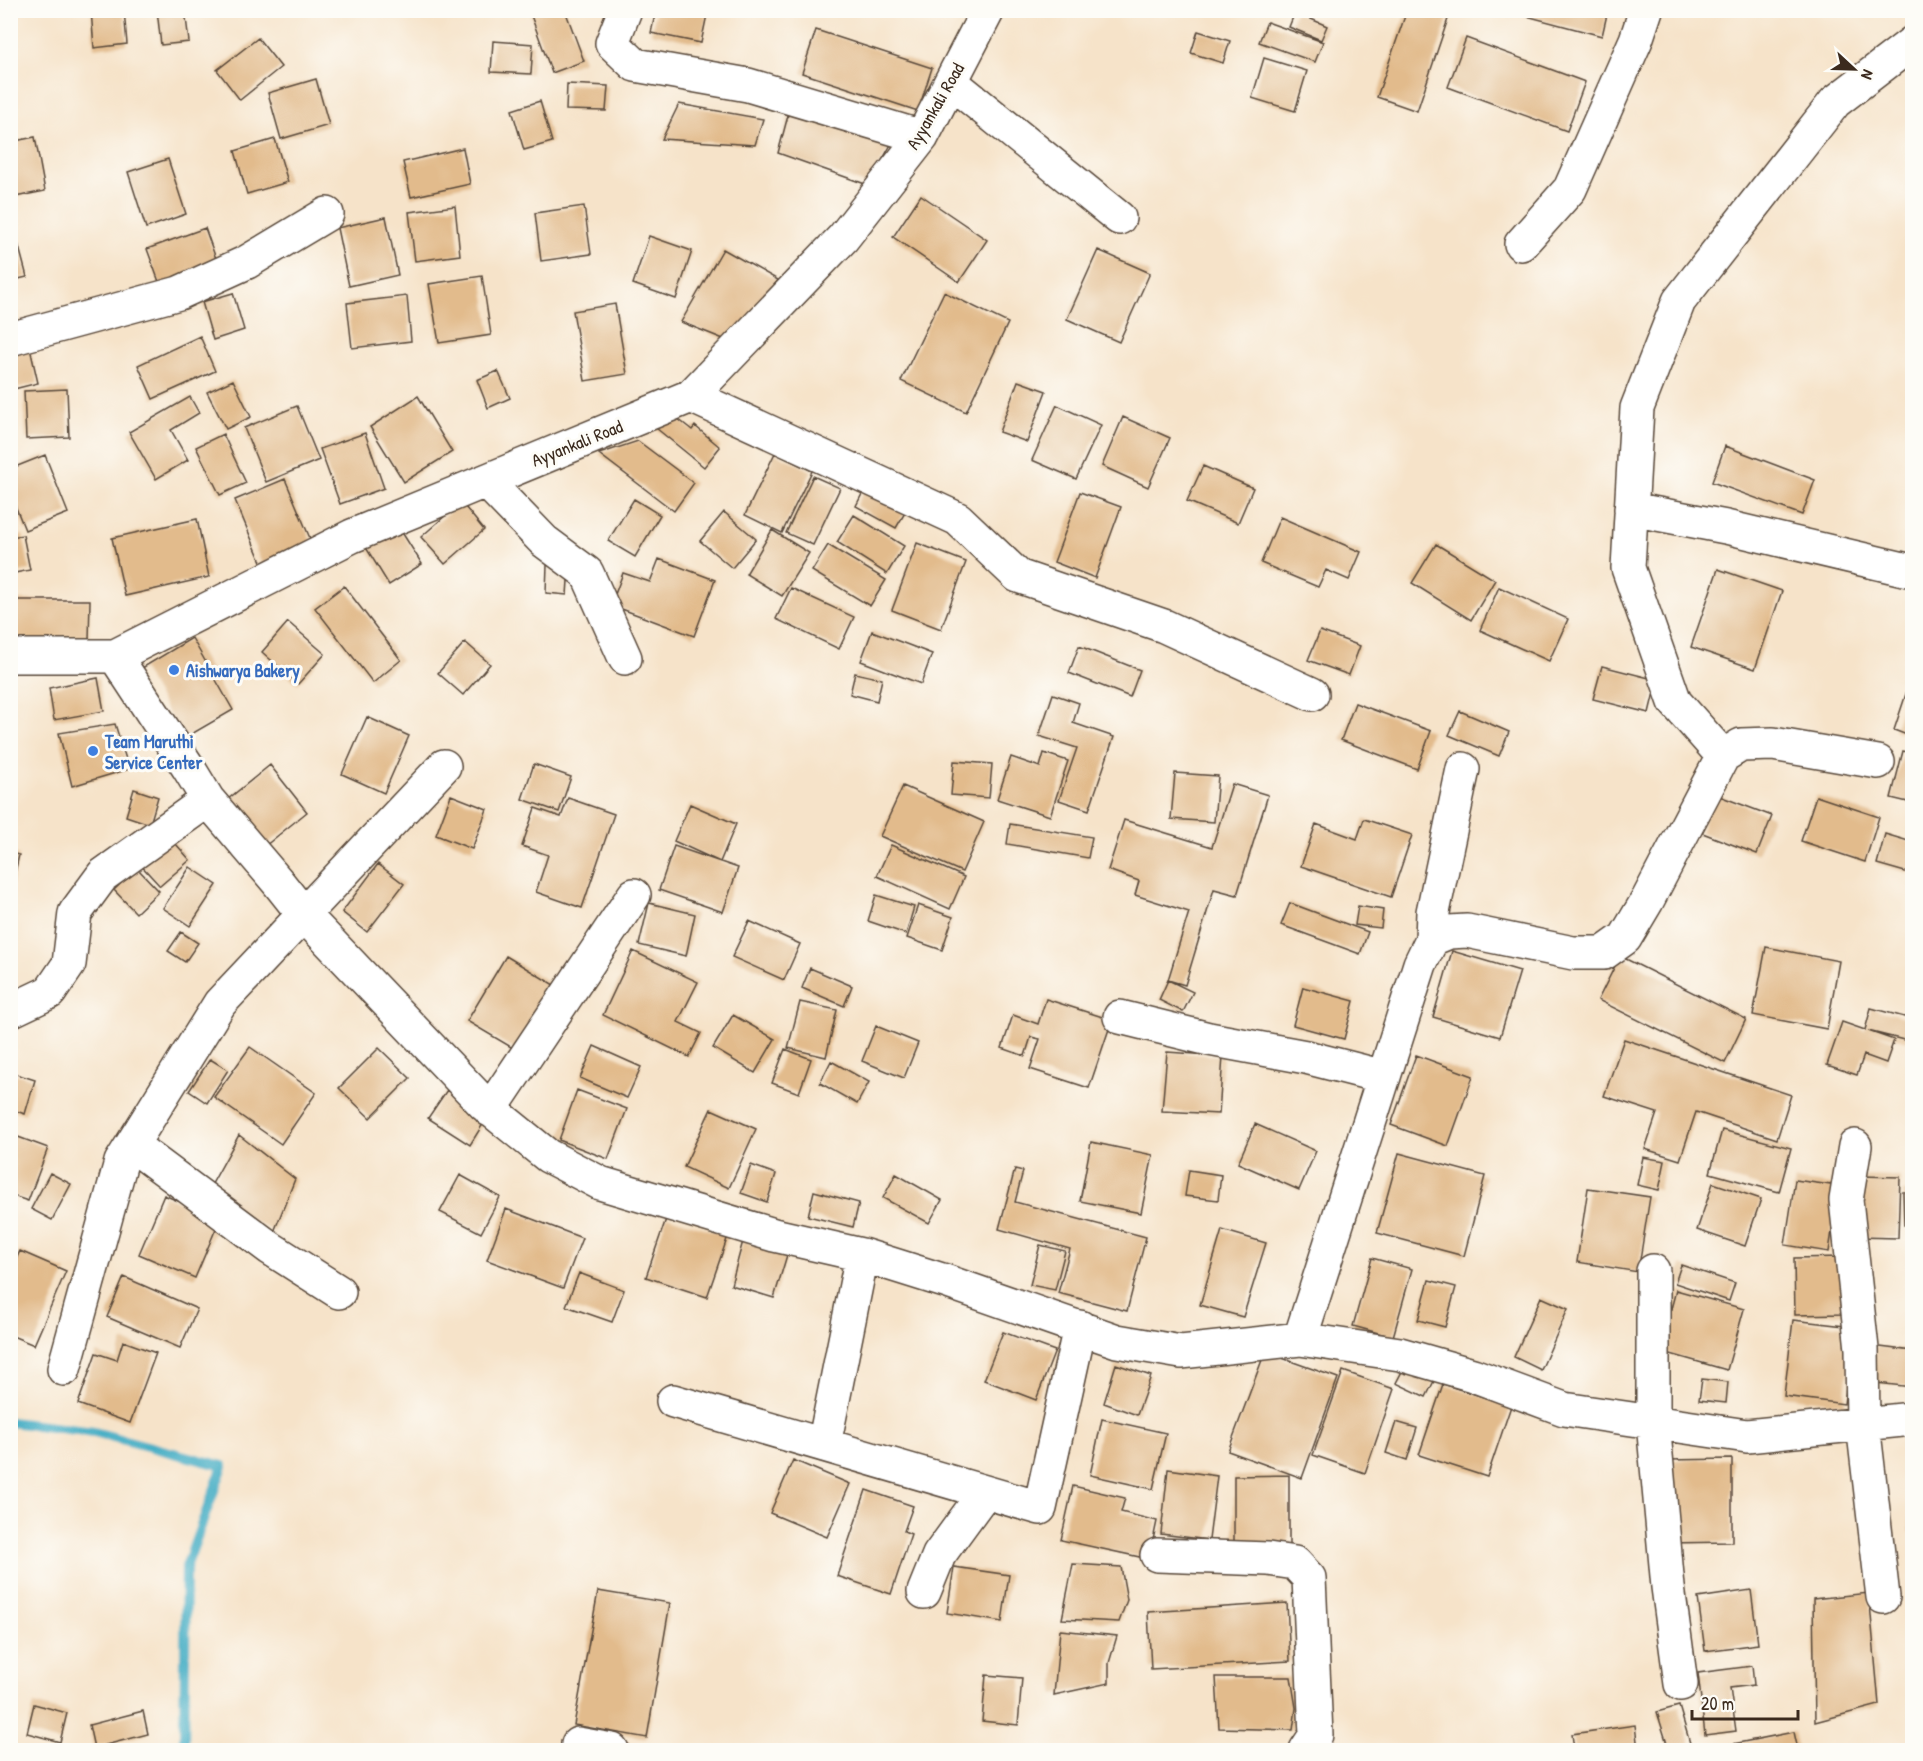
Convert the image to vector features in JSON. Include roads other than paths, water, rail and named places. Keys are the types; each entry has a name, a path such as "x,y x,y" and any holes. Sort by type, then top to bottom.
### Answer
{"street":[{"path":"625,10 612,43 635,65 748,85 922,137"},
{"name":"Ayyankali Road","path":"10,656 115,656 352,536 691,396 843,238 922,137 988,10"},
{"path":"1521,244 1570,189 1636,40 1646,10"},
{"path":"1723,756 1675,702 1628,568 1637,408 1679,301 1835,102 1912,43"},
{"path":"951,82 1119,218"},
{"path":"10,339 179,293 247,262 327,214"},
{"path":"691,396 958,519 1018,576 1164,626 1312,694"},
{"path":"486,481 544,542 587,573 625,658"},
{"path":"1631,509 1726,527 1912,571"},
{"path":"115,656 189,767 208,800 278,881 304,915 490,1110 549,1156 600,1183 774,1235 862,1255 1117,1341 1181,1352 1300,1339 1400,1354 1473,1375 1564,1409 1747,1436 1912,1419"},
{"path":"1432,939 1449,933 1467,931 1573,953 1604,953 1625,939 1723,756 1741,744 1773,744 1878,762"},
{"path":"64,1369 121,1162 220,1003 444,766"},
{"path":"1300,1339 1420,964 1432,939 1433,912 1463,769"},
{"path":"10,1011 50,992 69,964 75,913 103,875 208,800"},
{"path":"490,1110 634,895"},
{"path":"1120,1017 1209,1039 1306,1057 1384,1077"},
{"path":"132,1145 270,1248 339,1292"},
{"path":"1855,1146 1846,1200 1862,1349 1863,1424 1882,1597"},
{"path":"824,1445 862,1255"},
{"path":"1653,1271 1653,1422 1668,1587 1681,1684"},
{"path":"673,1401 1040,1508 1080,1327"},
{"path":"924,1592 939,1556 985,1492"},
{"path":"1157,1555 1268,1559 1295,1563 1309,1578 1316,1735 1306,1750"},
{"path":"578,1744 612,1750"}],"waterway":[{"path":"10,1422 94,1432 223,1466 186,1567 184,1750"}],"place":[{"name":"Aishwarya Bakery","path":"174,670"},
{"name":"Team Maruthi Service Center","path":"93,751"}]}
